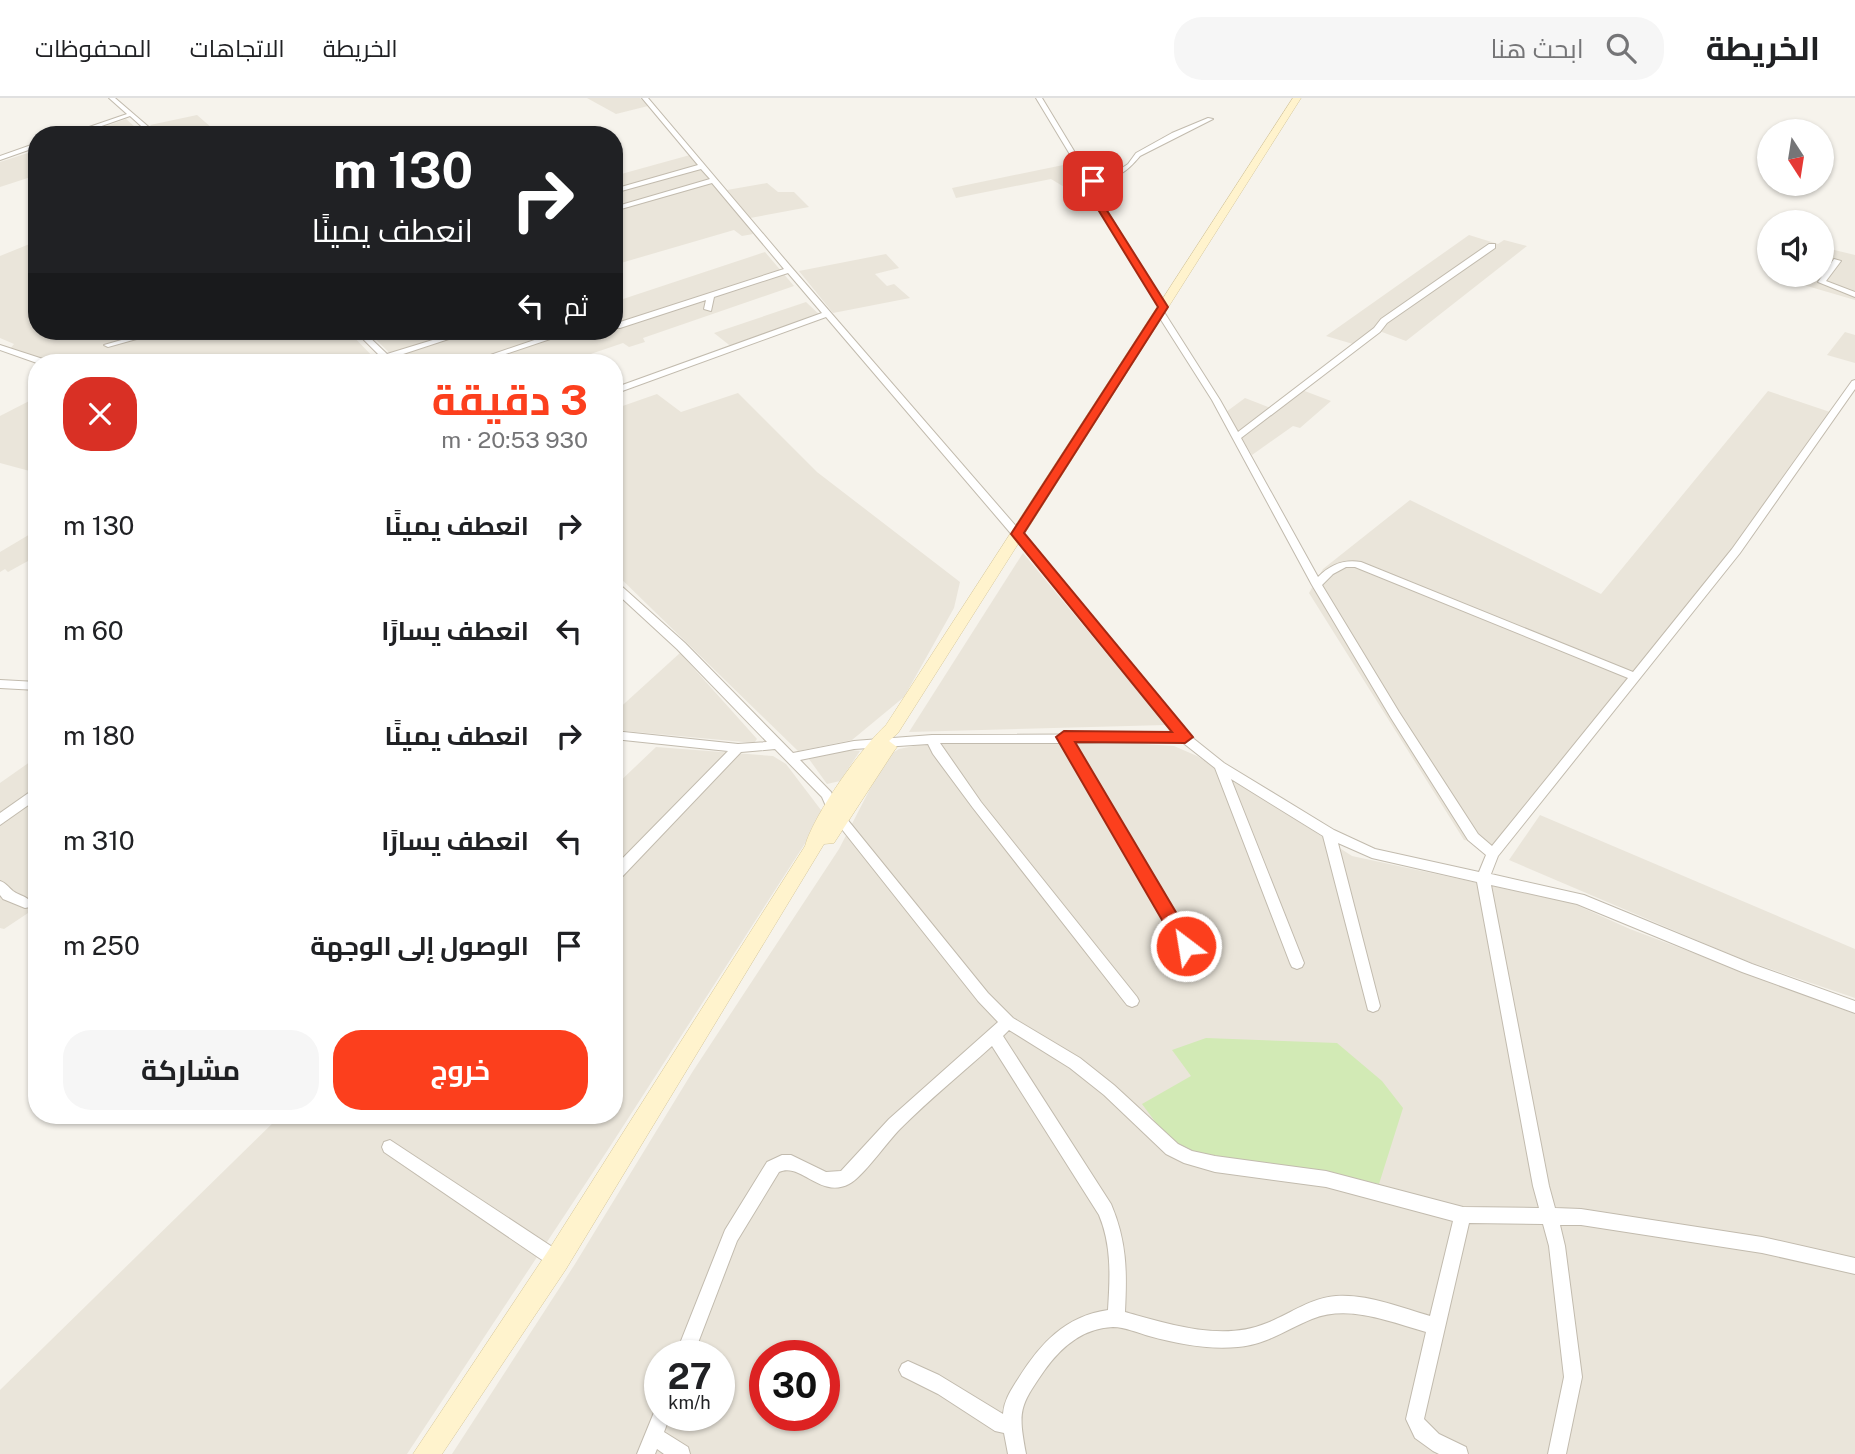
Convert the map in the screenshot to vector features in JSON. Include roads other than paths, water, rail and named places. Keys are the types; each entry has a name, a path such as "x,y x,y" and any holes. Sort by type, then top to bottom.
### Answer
{"main road":[{"path":"426,1454 557,1260 814,847 830,837 840,803 887,738 1297,98"}],"street":[{"path":"112,98 145,126"},
{"path":"645,98 1017,534 1185,737 1220,766 1328,832 1373,853 1579,900 1747,968 1855,1007"},
{"path":"1039,98 1089,181 1090,190 1216,400 1317,584 1395,715 1473,837 1493,854"},
{"path":"96,126 131,114"},
{"path":"1089,181 1109,178 1122,172 1139,153 1181,133 1189,125 1210,118"},
{"path":"0,158 28,148"},
{"path":"623,188 703,166"},
{"path":"623,206 714,180"},
{"path":"1236,438 1377,330 1384,321 1492,246"},
{"path":"1837,261 1822,282 1855,295"},
{"path":"623,324 711,293 789,270"},
{"path":"708,309 711,293"},
{"path":"623,388 828,314"},
{"path":"108,345 127,340"},
{"path":"368,340 382,354"},
{"path":"405,354 444,340"},
{"path":"499,354 542,340"},
{"path":"0,347 28,357"},
{"path":"1557,1454 1573,1377 1557,1246 1548,1215 1483,877 1493,854 1736,551 1855,383"},
{"path":"1317,584 1327,573 1339,566 1357,564 1635,677"},
{"path":"623,593 681,646 791,758 840,803 983,997 1008,1022 1075,1063 1109,1090 1172,1149 1190,1158 1215,1164 1326,1179 1463,1215 1581,1217 1762,1245 1855,1266"},
{"path":"0,684 28,686"},
{"path":"623,736 738,748 778,745"},
{"path":"1064,737 1199,967"},
{"path":"791,758 887,738 1185,737"},
{"path":"932,739 937,751 977,805 1132,1001"},
{"path":"623,867 738,748"},
{"path":"1220,766 1297,963"},
{"path":"0,820 28,799"},
{"path":"1328,832 1373,1006"},
{"path":"0,886 8,895 25,903"},
{"path":"690,1340 731,1236 773,1167 779,1162 793,1162 824,1180 837,1182 846,1178 895,1124 995,1037 1008,1022"},
{"path":"995,1037 1115,1231 1119,1254 1116,1318"},
{"path":"390,1147 557,1260"},
{"path":"1460,1454 1425,1436 1418,1429 1415,1419 1463,1215"},
{"path":"1017,1454 1011,1424 1013,1404 1037,1366 1063,1335 1095,1320 1116,1318 1157,1329 1228,1340 1257,1335 1321,1308 1352,1305 1436,1326"},
{"path":"908,1370 945,1387 1002,1424 1011,1424"},
{"path":"646,1454 655,1431"},
{"path":"653,1436 681,1454"}]}
